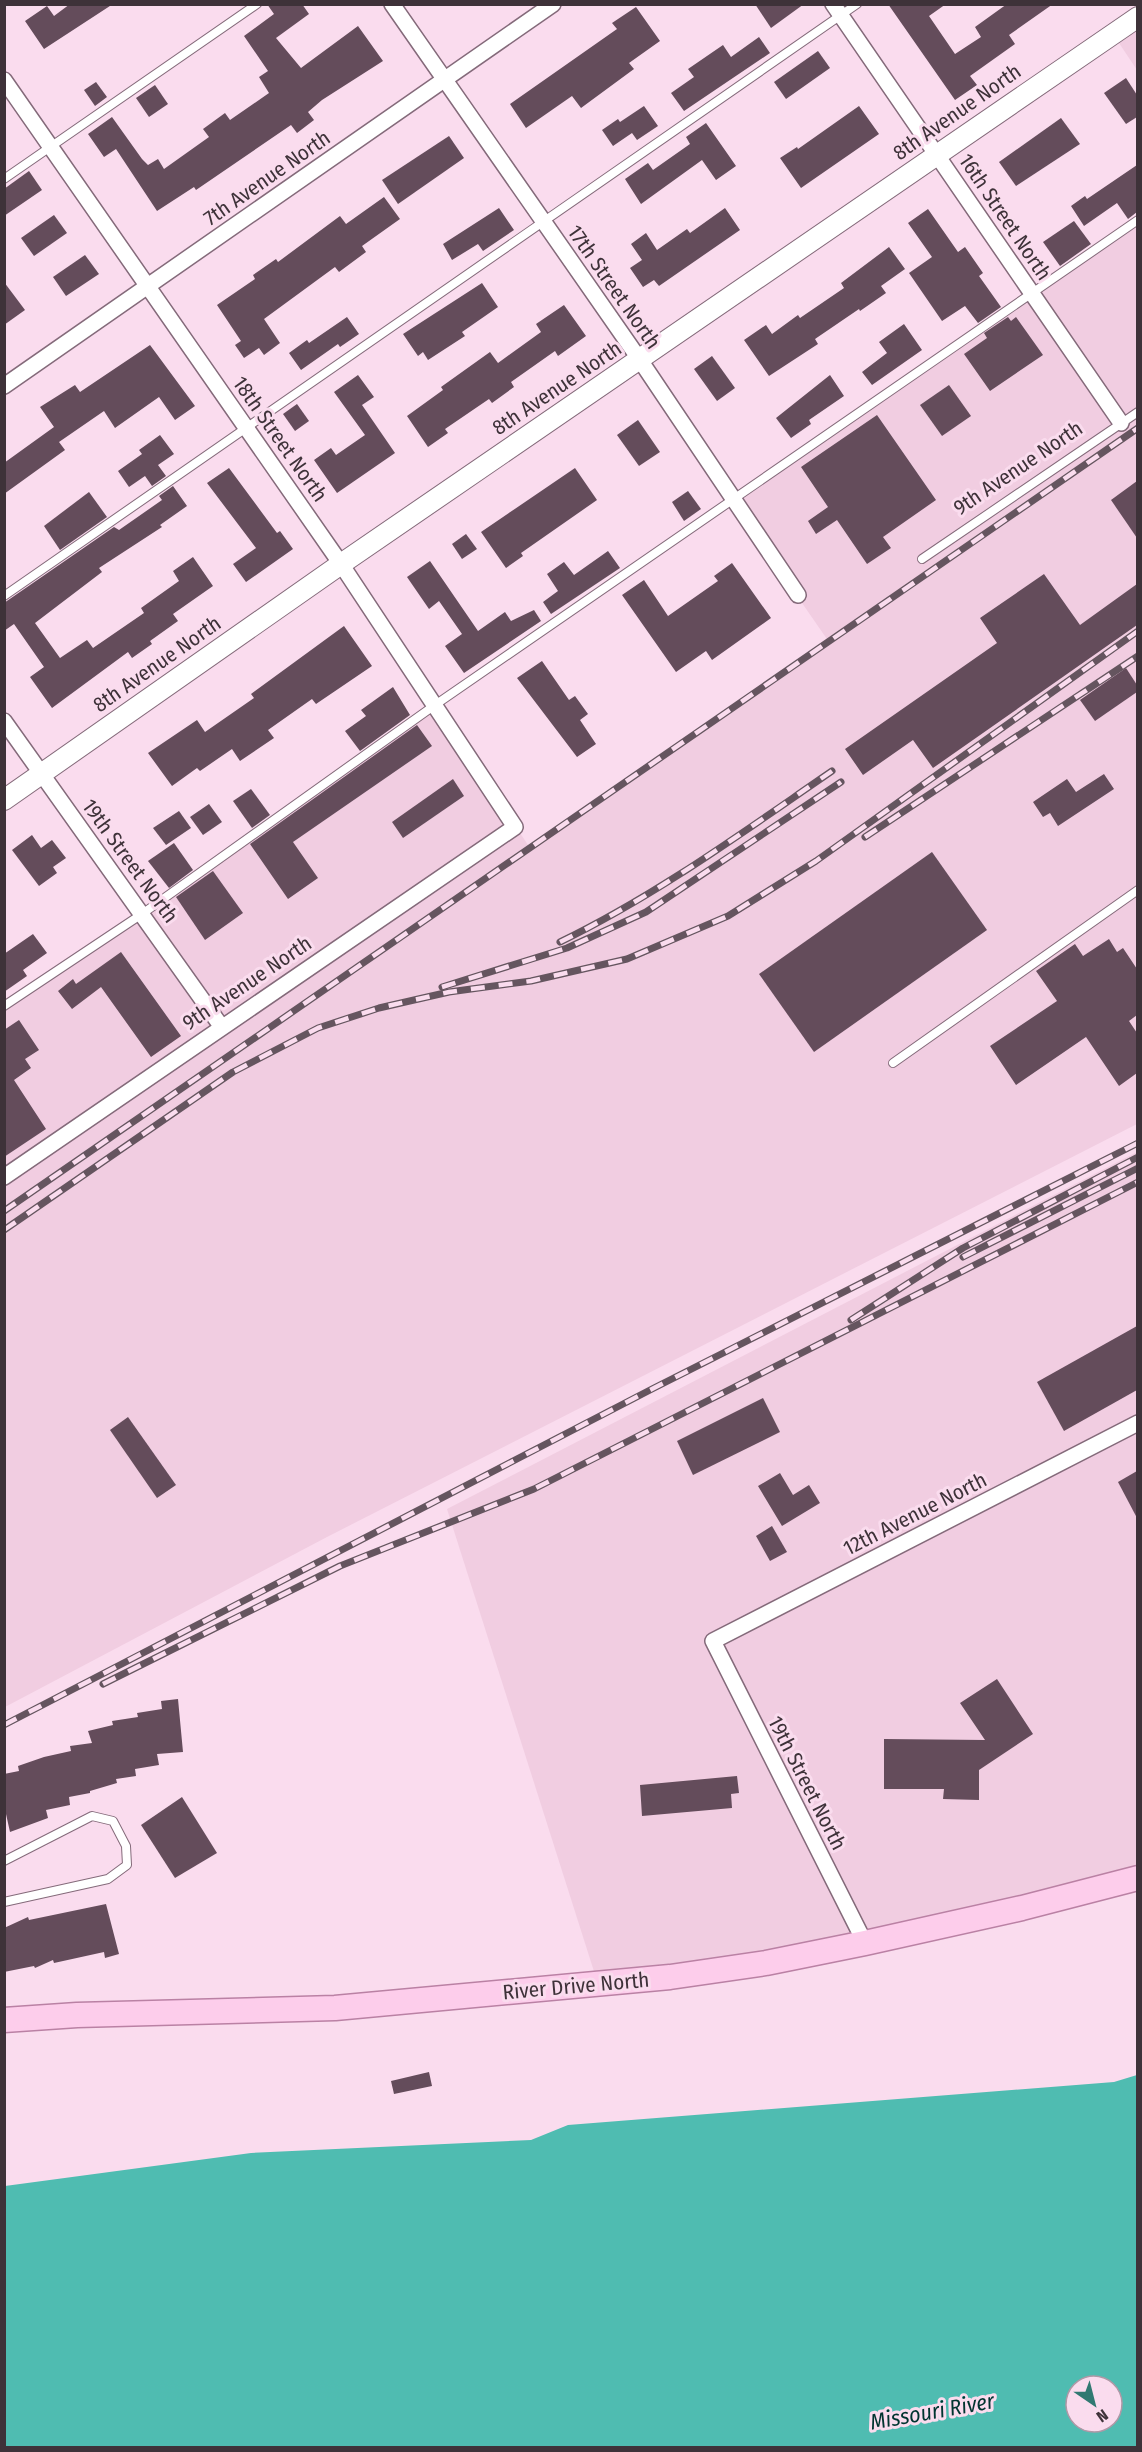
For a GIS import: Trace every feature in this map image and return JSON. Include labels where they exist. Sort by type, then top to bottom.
[{"type":"main road","name":"River Drive North","points":[[4,2020],[88,2014],[335,2008],[670,1977],[766,1963],[865,1943],[1022,1908],[1137,1878]]},
{"type":"street","name":"17th Street North","points":[[392,4],[640,360],[732,501],[798,595]]},
{"type":"street","name":"7th Avenue North","points":[[4,386],[553,4]]},
{"type":"street","name":"16th Street North","points":[[837,10],[1121,423]]},
{"type":"street","name":"8th Avenue North","points":[[4,800],[341,564],[1137,16]]},
{"type":"street","name":"18th Street North","points":[[4,80],[341,564],[514,827]]},
{"type":"street","name":"19th Street North","points":[[4,721],[221,1026]]},
{"type":"street","name":"9th Avenue North","points":[[4,1177],[514,827]]},
{"type":"street","name":"12th Avenue North","points":[[713,1641],[1137,1423]]},
{"type":"street","name":"19th Street North","points":[[713,1641],[865,1943]]},
{"type":"lane","points":[[4,179],[257,4]]},
{"type":"lane","points":[[4,596],[543,221],[837,10],[857,4]]},
{"type":"lane","points":[[4,1006],[142,914],[435,705],[1137,220]]},
{"type":"lane","name":"9th Avenue North","points":[[922,559],[1137,412]]},
{"type":"lane","points":[[893,1063],[1137,890]]},
{"type":"lane","points":[[4,1861],[92,1816],[113,1821],[126,1846],[127,1865],[108,1879],[4,1902]]},
{"type":"shaded area","points":[[1137,17],[1137,70],[1113,34]]},
{"type":"shaded area","points":[[1137,220],[1137,1124],[327,1537],[5,1707],[5,1006],[435,705],[530,848],[829,642],[732,502]]},
{"type":"shaded area","points":[[1137,1152],[1137,1878],[598,1984],[447,1509]]},
{"type":"water","name":"Missouri River","points":[[1137,2075],[1137,2447],[5,2447],[5,2186],[251,2153],[531,2140],[568,2125],[1114,2082]]},
{"type":"building","points":[[70,4],[113,4],[44,49],[25,21],[47,6],[54,16]]},
{"type":"building","points":[[267,4],[302,4],[309,14],[276,38],[301,68],[358,26],[383,61],[322,100],[308,112],[314,120],[297,133],[291,125],[196,190],[194,187],[157,211],[116,149],[104,157],[88,134],[112,117],[148,165],[158,159],[164,169],[209,137],[203,129],[225,113],[230,120],[269,93],[259,77],[268,71],[244,36],[274,14]]},
{"type":"building","points":[[755,4],[804,4],[771,28]]},
{"type":"building","points":[[888,4],[946,4],[929,16],[955,54],[981,37],[975,27],[1007,4],[1053,4],[1009,35],[1015,44],[970,76],[977,85],[955,100]]},
{"type":"building","points":[[636,7],[660,41],[629,63],[634,69],[581,108],[572,96],[526,128],[510,104],[617,29],[612,23]]},
{"type":"building","points":[[759,37],[770,53],[684,111],[671,93],[694,77],[688,69],[723,45],[731,57]]},
{"type":"building","points":[[818,51],[830,68],[786,99],[774,82]]},
{"type":"building","points":[[1126,78],[1137,95],[1137,117],[1126,124],[1104,93]]},
{"type":"building","points":[[96,82],[107,97],[95,106],[84,90]]},
{"type":"building","points":[[155,85],[168,104],[149,117],[136,98]]},
{"type":"building","points":[[644,106],[658,126],[637,140],[632,133],[613,146],[602,130],[618,119],[620,122]]},
{"type":"building","points":[[859,106],[879,134],[801,188],[780,158],[797,147],[798,149]]},
{"type":"building","points":[[1061,118],[1080,144],[1016,186],[999,162]]},
{"type":"building","points":[[706,123],[736,166],[716,180],[702,160],[641,204],[625,179],[648,163],[653,170],[690,144],[686,137]]},
{"type":"building","points":[[449,136],[464,158],[398,204],[382,180]]},
{"type":"building","points":[[1137,165],[1137,212],[1128,219],[1117,203],[1084,226],[1071,206],[1085,196],[1087,199]]},
{"type":"building","points":[[29,171],[42,190],[4,216],[4,189]]},
{"type":"building","points":[[384,197],[400,219],[362,246],[366,252],[339,272],[335,267],[264,319],[280,343],[264,355],[259,348],[244,358],[235,345],[241,341],[217,305],[255,279],[253,275],[276,259],[278,262],[340,216],[346,224]]},
{"type":"building","points":[[499,208],[514,230],[483,251],[478,244],[452,260],[443,244]]},
{"type":"building","points":[[725,208],[740,230],[659,286],[654,280],[643,287],[630,268],[642,260],[631,244],[646,233],[657,250],[687,229],[690,233]]},
{"type":"building","points":[[928,209],[958,252],[965,247],[983,273],[979,276],[1001,307],[978,323],[965,306],[942,321],[909,273],[932,257],[908,223]]},
{"type":"building","points":[[54,215],[67,233],[34,256],[21,238]]},
{"type":"building","points":[[1074,221],[1091,244],[1060,266],[1043,242]]},
{"type":"building","points":[[889,247],[905,269],[881,286],[886,293],[815,339],[818,344],[769,376],[744,340],[766,325],[772,334],[798,315],[800,318],[844,288],[841,283]]},
{"type":"building","points":[[85,255],[99,274],[66,296],[53,277]]},
{"type":"building","points":[[4,282],[25,310],[4,325]]},
{"type":"building","points":[[482,283],[498,307],[462,332],[465,336],[428,360],[423,352],[418,356],[403,334]]},
{"type":"building","points":[[564,305],[586,336],[558,356],[555,351],[511,382],[514,387],[492,403],[489,399],[445,429],[448,433],[428,447],[407,416],[443,390],[441,387],[490,352],[498,363],[541,332],[536,324]]},
{"type":"building","points":[[347,317],[359,334],[340,347],[338,344],[301,370],[289,353],[307,340],[309,343]]},
{"type":"building","points":[[1008,317],[1011,321],[1016,317],[1043,355],[990,391],[964,354],[987,338],[984,333]]},
{"type":"building","points":[[904,324],[922,350],[872,385],[862,372],[887,353],[879,342]]},
{"type":"building","points":[[150,345],[195,406],[175,420],[159,397],[115,428],[104,411],[59,442],[65,450],[4,494],[4,463],[54,427],[40,407],[75,385],[80,392]]},
{"type":"building","points":[[712,356],[735,388],[717,401],[694,369]]},
{"type":"building","points":[[358,375],[374,397],[362,405],[395,453],[337,493],[314,460],[331,448],[336,455],[365,435],[334,392]]},
{"type":"building","points":[[830,375],[844,396],[809,420],[811,424],[791,438],[776,418]]},
{"type":"building","points":[[949,385],[971,416],[942,436],[920,405]]},
{"type":"building","points":[[297,404],[309,421],[295,431],[283,414]]},
{"type":"building","points":[[877,415],[936,500],[883,537],[891,548],[867,564],[837,520],[816,534],[808,521],[828,507],[801,467]]},
{"type":"building","points":[[638,420],[660,452],[639,466],[617,435]]},
{"type":"building","points":[[160,435],[174,454],[158,465],[166,476],[152,486],[145,476],[129,487],[118,471],[142,454],[139,450]]},
{"type":"building","points":[[229,468],[277,533],[280,531],[293,549],[246,582],[233,564],[256,548],[207,483]]},
{"type":"building","points":[[575,468],[597,500],[521,553],[523,556],[506,568],[481,532]]},
{"type":"building","points":[[1137,481],[1137,538],[1111,500]]},
{"type":"building","points":[[173,486],[187,506],[160,525],[162,527],[99,568],[102,572],[35,623],[60,658],[87,640],[93,648],[144,613],[141,608],[179,581],[173,571],[193,557],[213,586],[173,614],[178,621],[150,641],[152,644],[132,658],[128,652],[52,708],[30,677],[44,667],[14,624],[4,631],[4,603],[114,527],[119,530],[162,500],[159,496]]},
{"type":"building","points":[[688,491],[701,509],[684,521],[672,502]]},
{"type":"building","points":[[89,492],[107,517],[60,550],[44,526]]},
{"type":"building","points":[[466,534],[477,549],[462,559],[452,544]]},
{"type":"building","points":[[608,551],[620,568],[551,614],[543,602],[558,591],[547,574],[564,562],[574,575]]},
{"type":"building","points":[[430,561],[478,631],[505,612],[511,621],[534,610],[541,621],[464,673],[445,646],[462,634],[439,601],[429,609],[407,577]]},
{"type":"building","points":[[732,563],[771,618],[712,660],[706,651],[676,672],[622,595],[644,580],[668,616],[718,581],[714,576]]},
{"type":"building","points":[[1044,574],[1080,625],[1137,584],[1137,625],[933,768],[913,740],[863,775],[845,749],[997,643],[980,618]]},
{"type":"building","points":[[344,626],[372,666],[316,704],[312,699],[268,730],[274,738],[240,761],[232,749],[200,771],[197,768],[172,786],[148,753],[197,720],[205,732],[254,698],[251,694]]},
{"type":"building","points":[[542,661],[569,700],[575,696],[588,714],[580,720],[596,744],[577,757],[517,678]]},
{"type":"building","points":[[1126,668],[1137,685],[1137,692],[1095,721],[1080,700]]},
{"type":"building","points":[[393,687],[410,715],[360,751],[345,731],[366,716],[361,710]]},
{"type":"building","points":[[417,725],[432,746],[293,842],[318,878],[288,899],[250,844]]},
{"type":"building","points":[[1104,774],[1114,789],[1058,826],[1050,813],[1043,817],[1033,802],[1067,779],[1076,792]]},
{"type":"building","points":[[453,779],[464,796],[403,838],[392,822]]},
{"type":"building","points":[[251,789],[270,815],[252,828],[233,801]]},
{"type":"building","points":[[209,804],[222,822],[203,835],[190,817]]},
{"type":"building","points":[[179,811],[191,828],[166,845],[153,828]]},
{"type":"building","points":[[32,835],[41,848],[52,840],[66,858],[53,867],[57,873],[39,886],[12,850]]},
{"type":"building","points":[[174,843],[193,870],[169,888],[148,861]]},
{"type":"building","points":[[932,852],[987,930],[814,1052],[759,974]]},
{"type":"building","points":[[213,871],[243,913],[205,940],[176,897]]},
{"type":"building","points":[[33,934],[47,953],[23,970],[27,976],[4,992],[4,954]]},
{"type":"building","points":[[1109,939],[1117,952],[1123,948],[1137,969],[1137,1015],[1129,1021],[1137,1033],[1137,1073],[1119,1086],[1086,1037],[1016,1085],[990,1046],[1057,1001],[1036,971],[1075,944],[1083,956]]},
{"type":"building","points":[[121,952],[181,1036],[151,1057],[101,987],[72,1009],[58,991],[73,979],[76,984]]},
{"type":"building","points":[[19,1020],[39,1050],[25,1059],[31,1068],[14,1080],[46,1129],[4,1157],[4,1030]]},
{"type":"building","points":[[1137,1326],[1137,1390],[1064,1431],[1037,1382]]},
{"type":"building","points":[[763,1398],[780,1432],[693,1475],[677,1441]]},
{"type":"building","points":[[128,1417],[176,1485],[157,1498],[110,1430]]},
{"type":"building","points":[[1137,1471],[1137,1518],[1118,1482]]},
{"type":"building","points":[[780,1473],[793,1495],[809,1485],[820,1503],[782,1526],[758,1486]]},
{"type":"building","points":[[772,1526],[787,1552],[770,1561],[756,1536]]},
{"type":"building","points":[[997,1679],[1033,1734],[979,1770],[979,1800],[943,1799],[944,1789],[884,1789],[884,1739],[985,1740],[960,1703]]},
{"type":"building","points":[[178,1699],[183,1752],[157,1754],[159,1765],[135,1769],[136,1776],[116,1779],[117,1783],[90,1791],[90,1793],[69,1797],[70,1805],[46,1810],[48,1818],[10,1832],[4,1805],[4,1774],[19,1771],[18,1766],[44,1757],[71,1751],[70,1746],[92,1743],[88,1731],[113,1725],[112,1721],[138,1717],[137,1713],[162,1709],[161,1701]]},
{"type":"building","points":[[737,1776],[739,1793],[731,1794],[732,1808],[642,1816],[640,1785]]},
{"type":"building","points":[[182,1797],[217,1853],[175,1878],[141,1825]]},
{"type":"building","points":[[106,1904],[119,1954],[105,1958],[104,1952],[54,1963],[53,1960],[35,1968],[34,1966],[4,1972],[4,1928],[28,1917],[29,1920]]},
{"type":"building","points":[[429,2072],[432,2086],[394,2094],[391,2081]]},
{"type":"railway","points":[[4,1211],[1138,428]]},
{"type":"railway","points":[[4,1230],[233,1072],[318,1028],[379,1008],[449,992],[531,981],[627,959],[728,916],[816,861],[1138,631]]},
{"type":"railway","points":[[865,837],[1138,656]]},
{"type":"railway","points":[[560,942],[596,924],[665,883],[832,771]]},
{"type":"railway","points":[[442,987],[567,948],[646,912],[841,782]]},
{"type":"railway","points":[[4,1725],[652,1389],[1138,1143]]},
{"type":"railway","points":[[851,1320],[963,1248],[1138,1157]]},
{"type":"railway","points":[[963,1257],[1138,1168]]},
{"type":"railway","points":[[103,1684],[340,1566],[534,1489],[1138,1182]]}]
